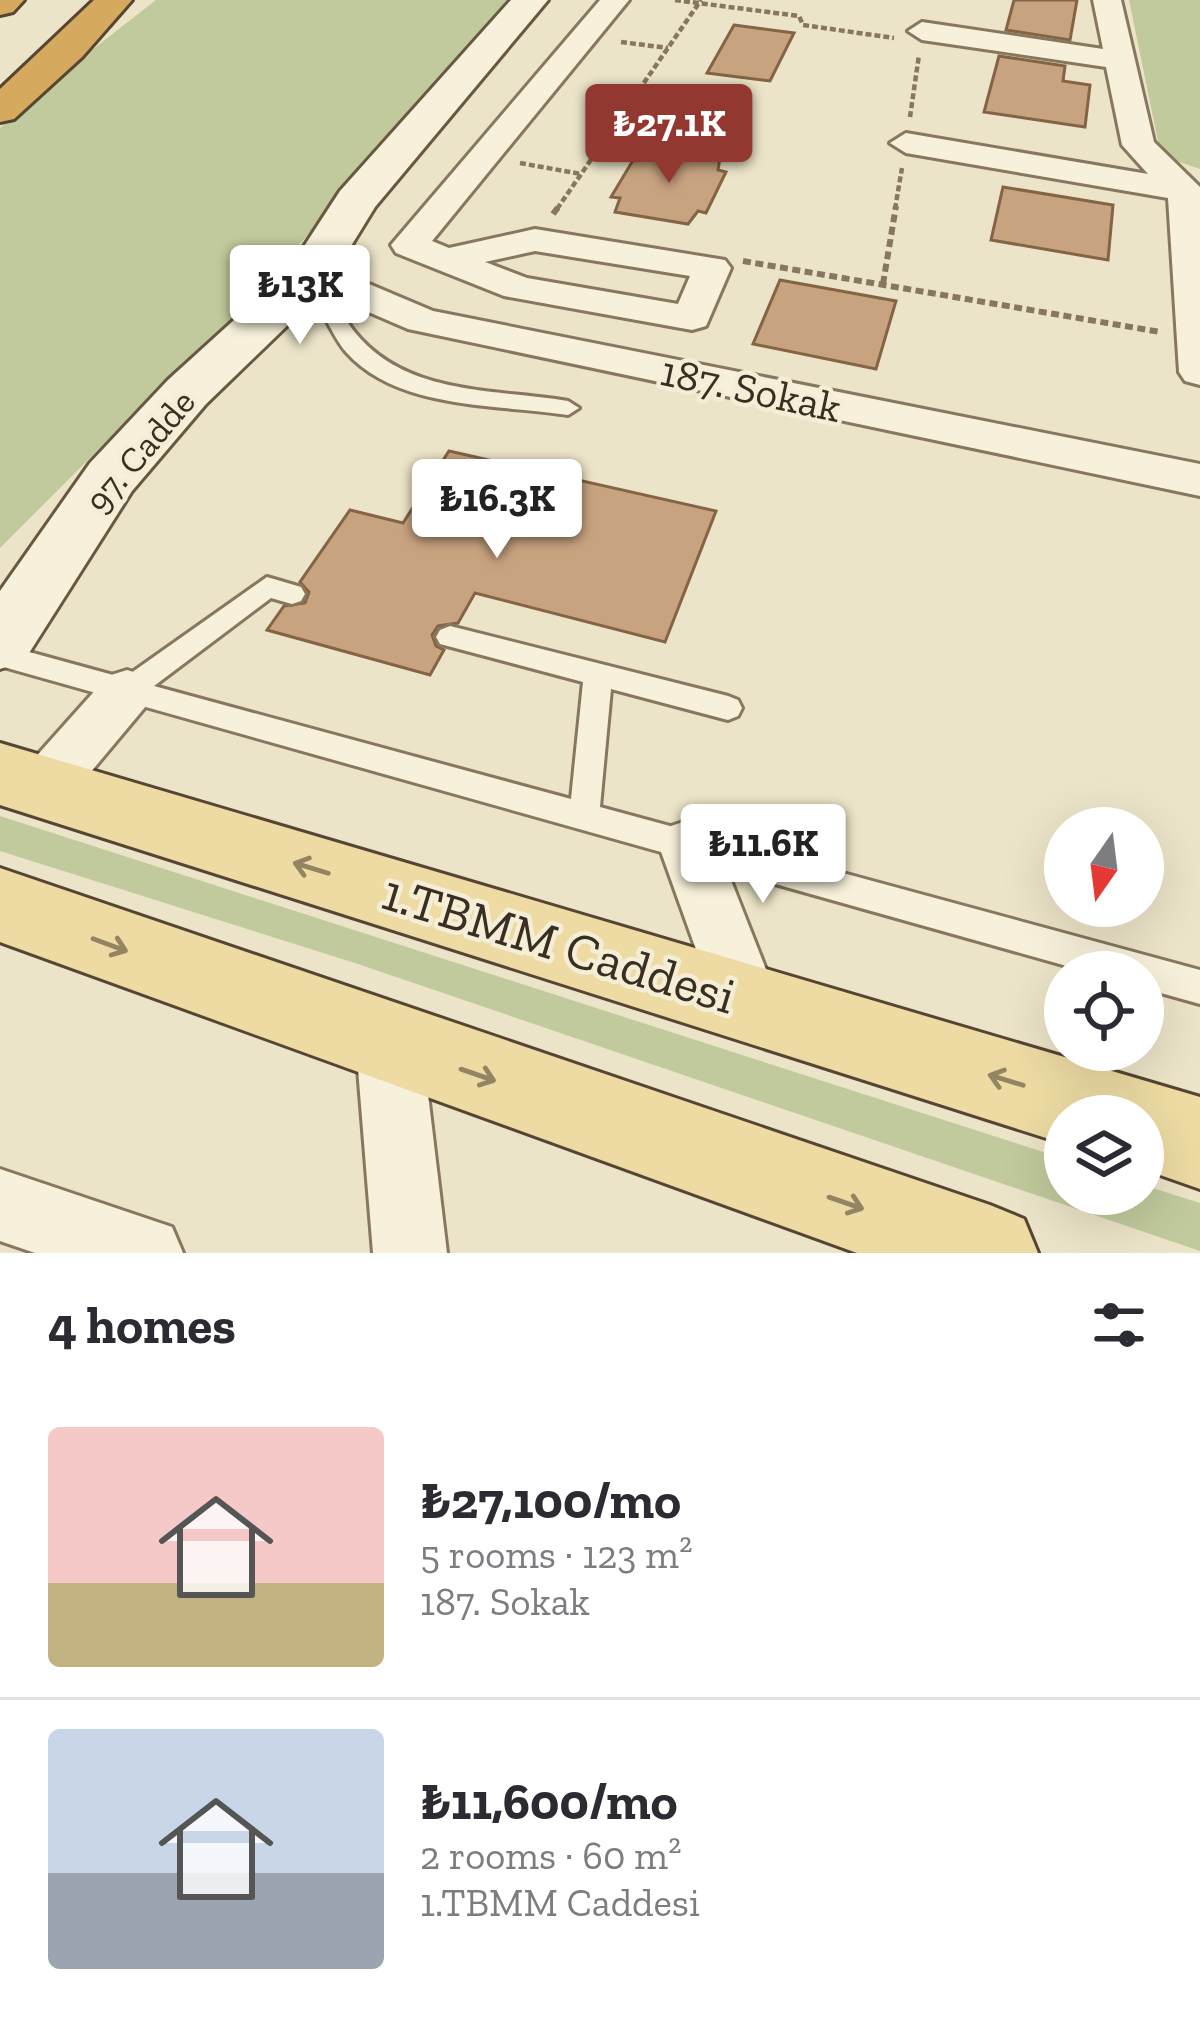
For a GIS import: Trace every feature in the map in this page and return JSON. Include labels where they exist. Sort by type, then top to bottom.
[{"type":"highway","points":[[0,68],[100,0]]},
{"type":"highway","points":[[0,110],[69,49],[114,0]]},
{"type":"main road","name":"1.TBMM Caddesi","points":[[22,780],[1050,1095]]},
{"type":"main road","points":[[0,905],[990,1253]]},
{"type":"main road","points":[[1164,1131],[1200,1143]]},
{"type":"street","points":[[1107,0],[1138,145],[1185,190],[1199,355]]},
{"type":"street","points":[[448,260],[536,240],[712,268],[692,318],[518,288],[409,245],[483,156],[582,2]]},
{"type":"street","name":"97. Cadde","points":[[0,643],[111,477],[187,392],[327,285],[356,201],[582,2]]},
{"type":"street","points":[[911,35],[1123,61]]},
{"type":"street","points":[[906,143],[1185,190]]},
{"type":"street","name":"187. Sokak","points":[[327,285],[422,321],[1200,480]]},
{"type":"street","points":[[22,780],[127,691]]},
{"type":"street","points":[[689,846],[745,1000]]},
{"type":"street","points":[[388,1044],[410,1253]]},
{"type":"street","points":[[0,1205],[146,1253]]},
{"type":"lane","points":[[327,285],[336,320],[356,354],[382,371],[448,392],[568,408]]},
{"type":"lane","points":[[127,691],[266,587],[292,594]]},
{"type":"lane","points":[[450,637],[728,708]]},
{"type":"lane","points":[[0,656],[1200,987]]},
{"type":"lane","points":[[584,817],[598,675]]},
{"type":"path","points":[[675,0],[800,16],[803,25],[835,32],[911,35]]},
{"type":"path","points":[[536,240],[700,2]]},
{"type":"path","points":[[483,156],[581,174]]},
{"type":"path","points":[[712,268],[717,256],[1199,355]]},
{"type":"green space","points":[[156,0],[518,0],[296,248],[298,268],[155,393],[0,548],[0,128],[33,96]]},
{"type":"green space","points":[[1129,0],[1200,0],[1200,169],[1161,156]]},
{"type":"green space","points":[[0,816],[1044,1152],[1044,1198],[355,963],[0,851]]},
{"type":"green space","points":[[1164,1192],[1200,1203],[1200,1251],[1094,1215],[1164,1215]]},
{"type":"building","points":[[1014,0],[1077,0],[1070,40],[1006,30]]},
{"type":"building","points":[[734,25],[794,33],[770,81],[707,73]]},
{"type":"building","points":[[999,56],[1065,66],[1063,81],[1090,85],[1085,127],[984,112]]},
{"type":"building","points":[[653,147],[720,158],[718,170],[726,172],[706,213],[698,211],[688,224],[615,212],[620,198],[611,197],[635,157],[643,158]]},
{"type":"building","points":[[1003,187],[1113,205],[1108,260],[991,240]]},
{"type":"building","points":[[780,280],[896,301],[876,369],[753,344]]},
{"type":"building","points":[[449,451],[716,511],[665,642],[475,593],[458,623],[438,626],[432,635],[436,646],[444,650],[430,675],[267,630],[284,606],[305,603],[309,592],[300,582],[350,510],[403,523]]}]
